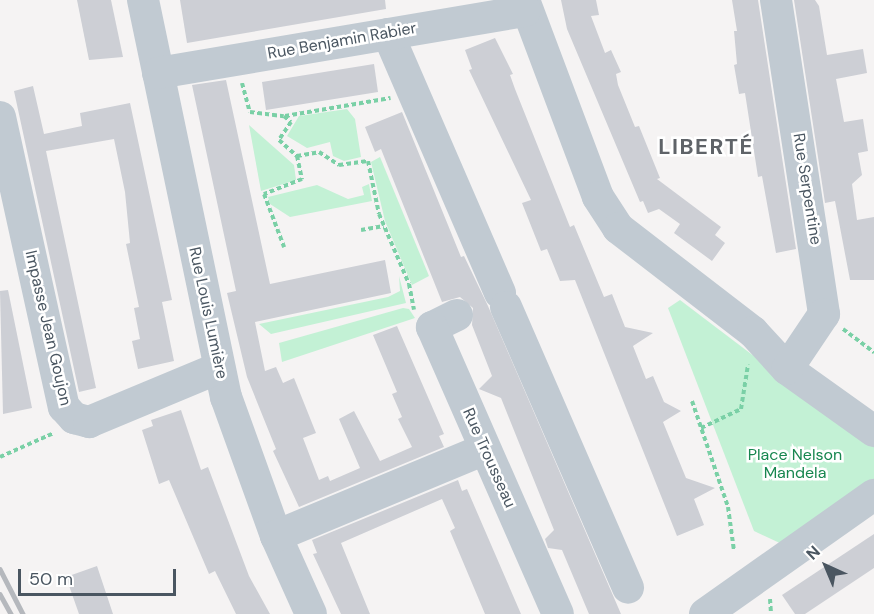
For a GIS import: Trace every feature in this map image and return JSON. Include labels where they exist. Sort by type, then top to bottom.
[{"type":"street","name":"Rue Louis Lumière","points":[[143,0],[226,397],[276,536],[310,614]]},
{"type":"street","name":"Rue Serpentine","points":[[776,0],[821,279],[824,314],[787,369]]},
{"type":"street","name":"Rue Benjamin Rabier","points":[[158,73],[388,34],[524,5]]},
{"type":"street","points":[[524,5],[598,197],[618,228],[753,332],[787,369],[874,431]]},
{"type":"street","points":[[388,34],[628,588]]},
{"type":"street","name":"Impasse Jean Goujon","points":[[0,117],[64,407],[74,418],[89,422],[219,368]]},
{"type":"street","name":"Rue Trousseau","points":[[445,321],[485,449],[558,614]]},
{"type":"street","points":[[276,536],[485,449]]},
{"type":"street","points":[[705,614],[744,602],[874,495]]},
{"type":"path","points":[[235,60],[249,112],[284,116],[388,99],[412,89]]},
{"type":"path","points":[[284,116],[291,122],[279,140],[297,156],[302,179],[264,194],[284,247]]},
{"type":"path","points":[[297,156],[319,152],[339,165],[368,160],[384,226],[409,284],[411,306],[445,321]]},
{"type":"path","points":[[361,230],[384,226]]},
{"type":"path","points":[[692,401],[728,507],[734,551]]},
{"type":"path","points":[[0,457],[62,430],[74,418]]},
{"type":"green space","points":[[347,109],[355,119],[361,157],[344,161],[333,156],[330,142],[307,148],[287,136],[299,116]]},
{"type":"green space","points":[[249,125],[294,165],[296,180],[261,191]]},
{"type":"green space","points":[[380,157],[429,276],[412,285],[385,221],[371,162]]},
{"type":"green space","points":[[369,184],[372,201],[290,217],[270,204],[268,197],[317,185],[348,199],[364,195],[362,187]]},
{"type":"green space","points":[[399,276],[406,303],[271,334],[259,324],[388,297],[400,291]]},
{"type":"green space","name":"Place Nelson Mandela","points":[[680,300],[874,447],[874,488],[784,545],[754,531],[668,308]]},
{"type":"green space","points":[[403,308],[409,309],[415,318],[282,362],[279,343]]},
{"type":"building","points":[[77,0],[111,0],[123,57],[89,60]]},
{"type":"building","points":[[180,0],[385,0],[386,9],[187,43]]},
{"type":"building","points":[[561,0],[596,0],[599,15],[591,16],[605,53],[611,50],[621,72],[616,74],[618,85],[635,127],[639,126],[660,178],[657,179],[721,227],[715,235],[725,243],[712,261],[674,233],[680,224],[659,209],[648,213],[643,201],[640,202],[567,29]]},
{"type":"building","points":[[732,0],[758,0],[796,249],[776,253],[762,176],[758,177],[745,93],[739,94],[734,65],[737,64],[734,31],[737,31]]},
{"type":"building","points":[[794,0],[815,0],[819,6],[827,55],[863,49],[867,73],[836,79],[844,122],[863,119],[868,151],[858,153],[862,175],[852,184],[857,220],[874,217],[874,280],[850,280],[835,201],[825,203]]},
{"type":"building","points":[[495,38],[513,74],[510,75],[515,89],[570,227],[574,225],[604,297],[612,294],[625,327],[653,333],[633,346],[646,379],[653,376],[664,402],[681,411],[663,422],[686,478],[715,488],[694,499],[704,525],[677,536],[575,280],[560,281],[547,249],[541,251],[522,203],[531,200],[469,70],[472,69],[465,50]]},
{"type":"building","points":[[374,64],[378,92],[266,110],[262,82]]},
{"type":"building","points":[[226,80],[270,284],[385,260],[391,293],[255,322],[265,371],[276,367],[283,383],[294,378],[316,433],[303,438],[319,480],[328,476],[330,481],[360,468],[339,419],[354,411],[380,461],[412,447],[398,419],[402,417],[392,394],[397,392],[373,335],[397,326],[444,434],[439,436],[444,447],[299,507],[273,451],[276,449],[247,377],[227,293],[236,291],[192,85]]},
{"type":"building","points":[[33,86],[44,134],[82,126],[80,113],[130,103],[172,300],[162,302],[174,361],[138,369],[132,341],[140,339],[134,308],[139,307],[126,244],[130,243],[125,192],[114,139],[46,151],[96,388],[79,392],[14,91]]},
{"type":"building","points":[[402,112],[461,257],[464,256],[488,306],[621,614],[589,614],[562,550],[548,548],[545,539],[554,530],[501,398],[479,389],[492,376],[472,325],[473,308],[460,297],[442,302],[381,149],[375,152],[365,127]]},
{"type":"building","points":[[8,290],[32,408],[3,414],[0,291]]},
{"type":"building","points":[[181,410],[201,470],[208,467],[249,576],[270,614],[236,614],[215,571],[209,574],[169,480],[159,484],[142,430],[153,426],[151,420]]},
{"type":"building","points":[[458,480],[462,491],[467,489],[521,614],[485,614],[450,531],[455,528],[442,499],[341,543],[370,614],[341,614],[313,554],[317,553],[312,540]]},
{"type":"building","points":[[874,534],[874,568],[805,614],[795,614],[782,595]]},
{"type":"building","points":[[97,566],[113,614],[79,614],[66,577]]},
{"type":"railway","points":[[0,569],[23,614]]},
{"type":"railway","points":[[0,594],[11,614]]},
{"type":"district","name":"LIBERTÉ","points":[[706,147]]}]
